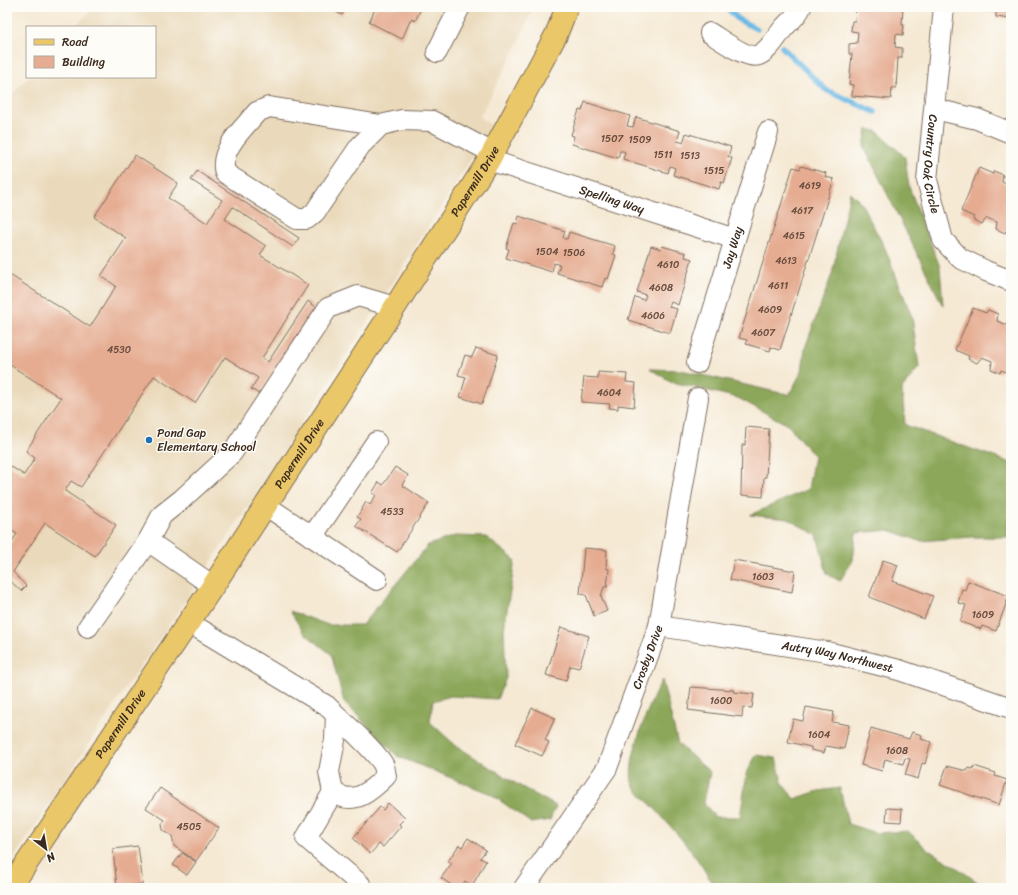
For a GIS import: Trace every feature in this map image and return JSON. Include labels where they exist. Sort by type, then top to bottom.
[{"type":"main road","name":"Papermill Drive","points":[[10,888],[212,586],[395,307],[491,156],[556,35],[567,7]]},
{"type":"street","points":[[437,52],[460,7]]},
{"type":"street","name":"Country Oak Circle","points":[[944,7],[927,180],[943,240],[960,258],[1011,281]]},
{"type":"street","points":[[710,33],[752,57],[759,55],[767,49],[799,11]]},
{"type":"street","points":[[269,107],[381,125],[360,146],[315,212],[307,219],[297,219],[225,173],[223,167],[223,158],[227,150],[257,112],[269,107]]},
{"type":"street","points":[[934,109],[977,119],[1011,133]]},
{"type":"street","name":"Spelling Way","points":[[381,125],[402,120],[432,121],[491,156],[735,239]]},
{"type":"street","name":"Jay Way","points":[[697,363],[768,132]]},
{"type":"street","points":[[88,627],[148,541],[162,515],[181,500],[232,453],[328,308],[358,296],[395,307]]},
{"type":"street","name":"Crosby Drive","points":[[524,888],[607,768],[659,626],[698,398]]},
{"type":"street","points":[[312,537],[376,442]]},
{"type":"street","points":[[265,505],[377,580]]},
{"type":"street","points":[[148,541],[212,586]]},
{"type":"street","points":[[188,622],[327,706],[384,765],[386,776],[355,798],[341,798],[333,792]]},
{"type":"street","name":"Autry Way Northwest","points":[[659,626],[827,652],[898,670],[1011,708]]},
{"type":"street","points":[[336,715],[335,740],[329,772],[333,792],[306,838],[360,884]]},
{"type":"shaded area","name":"Pond Gap Elementary School","points":[[94,7],[534,7],[516,48],[479,117],[492,126],[371,317],[187,599],[121,695],[7,868],[7,100],[27,78],[156,78],[156,26],[76,26]]},
{"type":"green space","points":[[867,129],[877,131],[905,157],[909,187],[940,267],[943,306],[864,147]]},
{"type":"green space","points":[[850,192],[861,203],[885,248],[912,317],[919,367],[902,389],[905,425],[1011,463],[1011,537],[972,537],[920,541],[889,530],[856,533],[853,560],[840,581],[827,574],[817,535],[788,519],[750,515],[808,489],[814,456],[788,425],[738,398],[672,382],[650,369],[681,370],[789,395],[802,371],[805,348],[832,274]]},
{"type":"green space","points":[[455,536],[486,537],[515,560],[504,629],[506,678],[497,699],[451,696],[433,701],[430,722],[455,745],[520,786],[556,806],[550,820],[531,823],[491,794],[397,756],[344,702],[331,654],[304,633],[290,611],[328,625],[362,625],[428,545]]},
{"type":"green space","points":[[662,680],[678,744],[710,772],[704,803],[715,817],[740,817],[747,773],[756,755],[776,758],[782,782],[794,799],[818,791],[840,788],[848,824],[876,833],[908,831],[927,849],[986,888],[714,888],[709,877],[688,847],[633,785],[631,775],[635,748],[646,716]]},
{"type":"building","points":[[326,7],[346,7],[342,15]]},
{"type":"building","points":[[376,7],[422,7],[415,21],[411,19],[402,39],[369,22]]},
{"type":"building","points":[[856,7],[903,7],[903,35],[896,34],[895,47],[902,48],[902,58],[898,58],[896,88],[892,88],[891,99],[852,96],[853,85],[849,84],[852,54],[849,54],[849,44],[857,43],[858,32],[851,31],[852,21],[855,21]]},
{"type":"building","points":[[978,7],[1011,7],[1011,19],[996,17],[996,12],[978,11]]},
{"type":"building","points":[[585,102],[630,116],[627,126],[633,127],[636,117],[680,131],[677,141],[683,143],[686,133],[731,147],[728,157],[732,158],[724,183],[721,182],[719,189],[673,175],[675,168],[670,166],[668,173],[623,159],[625,152],[623,151],[620,151],[618,158],[572,144],[574,136],[571,135],[579,110],[582,111]]},
{"type":"building","points":[[135,155],[178,183],[168,198],[207,223],[222,200],[191,180],[197,171],[299,238],[293,247],[233,207],[225,219],[266,246],[260,255],[308,285],[262,358],[268,362],[308,301],[316,307],[259,394],[251,389],[258,378],[225,357],[195,403],[154,376],[81,487],[71,481],[65,491],[116,525],[95,556],[45,523],[13,572],[26,586],[21,591],[7,578],[7,549],[17,534],[7,528],[7,464],[24,475],[35,458],[26,451],[61,398],[7,363],[7,273],[90,327],[116,286],[101,276],[126,238],[94,217]]},
{"type":"building","points":[[801,166],[826,173],[825,177],[834,179],[780,350],[771,347],[770,351],[746,344],[747,340],[739,338],[793,167],[800,169]]},
{"type":"building","points":[[979,168],[993,174],[994,171],[1003,175],[1002,182],[1011,186],[1011,233],[1006,231],[1005,233],[996,229],[997,222],[987,218],[982,224],[973,220],[974,217],[961,211]]},
{"type":"building","points":[[519,216],[565,231],[563,238],[565,239],[567,239],[569,232],[615,246],[613,254],[616,255],[608,279],[605,278],[602,287],[557,273],[560,265],[554,263],[552,272],[506,258],[509,249],[506,248],[514,223],[517,224]]},
{"type":"building","points":[[651,246],[661,249],[662,246],[686,253],[685,257],[692,259],[678,305],[671,302],[669,307],[677,309],[670,333],[628,320],[635,297],[644,300],[646,295],[637,292]]},
{"type":"building","points":[[973,308],[986,313],[988,310],[998,314],[997,321],[1007,325],[1011,320],[1011,374],[1001,370],[1000,373],[991,369],[992,361],[982,357],[977,363],[968,359],[969,356],[955,350]]},
{"type":"building","points":[[476,348],[498,355],[482,404],[460,397],[466,377],[458,375],[465,355],[472,357]]},
{"type":"building","points":[[598,372],[627,374],[626,382],[636,383],[634,407],[618,405],[618,409],[609,408],[610,404],[581,402],[584,377],[598,378]]},
{"type":"building","points":[[746,427],[769,429],[766,477],[764,477],[763,497],[741,495],[742,445],[745,445]]},
{"type":"building","points":[[395,467],[408,475],[402,485],[429,503],[397,552],[356,526],[361,519],[357,517],[366,502],[370,505],[376,495],[372,493],[379,482],[383,485]]},
{"type":"building","points":[[584,548],[607,550],[606,568],[609,569],[607,587],[604,587],[601,596],[607,611],[594,616],[586,595],[580,594]]},
{"type":"building","points":[[734,560],[795,571],[792,592],[730,580]]},
{"type":"building","points":[[883,560],[898,565],[892,581],[933,596],[924,619],[869,597]]},
{"type":"building","points":[[968,581],[1009,596],[996,631],[982,626],[981,629],[960,622],[966,605],[958,603],[962,589],[965,590]]},
{"type":"building","points":[[561,627],[589,636],[579,668],[570,666],[566,681],[546,675]]},
{"type":"building","points":[[691,687],[734,690],[733,692],[754,694],[752,708],[743,707],[742,717],[688,710]]},
{"type":"building","points":[[806,707],[834,712],[832,722],[849,725],[844,749],[826,746],[824,753],[811,750],[811,747],[788,742],[793,719],[803,721]]},
{"type":"building","points":[[532,708],[555,718],[545,740],[549,742],[542,756],[515,744]]},
{"type":"building","points":[[871,728],[909,739],[912,732],[922,735],[921,739],[931,742],[925,764],[922,763],[918,779],[905,775],[910,759],[905,758],[903,764],[885,759],[882,771],[861,765]]},
{"type":"building","points":[[947,766],[967,771],[969,768],[973,769],[974,766],[996,773],[995,776],[1007,780],[999,805],[940,785]]},
{"type":"building","points":[[160,788],[219,828],[196,861],[174,846],[172,836],[163,830],[162,824],[165,820],[146,808]]},
{"type":"building","points":[[388,803],[405,818],[399,824],[401,826],[383,847],[379,844],[370,854],[353,838],[380,807],[383,810]]},
{"type":"building","points":[[887,808],[902,809],[901,822],[886,821]]},
{"type":"building","points":[[468,838],[486,850],[480,858],[486,861],[472,886],[465,881],[461,888],[456,888],[441,878],[452,863],[448,861],[459,845],[462,847]]},
{"type":"building","points":[[138,846],[143,884],[117,887],[113,849]]},
{"type":"building","points":[[182,853],[196,862],[187,875],[173,865]]},
{"type":"waterway","points":[[726,7],[739,20],[757,29]]},
{"type":"waterway","points":[[782,47],[826,90],[875,112]]},
{"type":"place","name":"Pond Gap Elementary School","points":[[149,440]]}]
